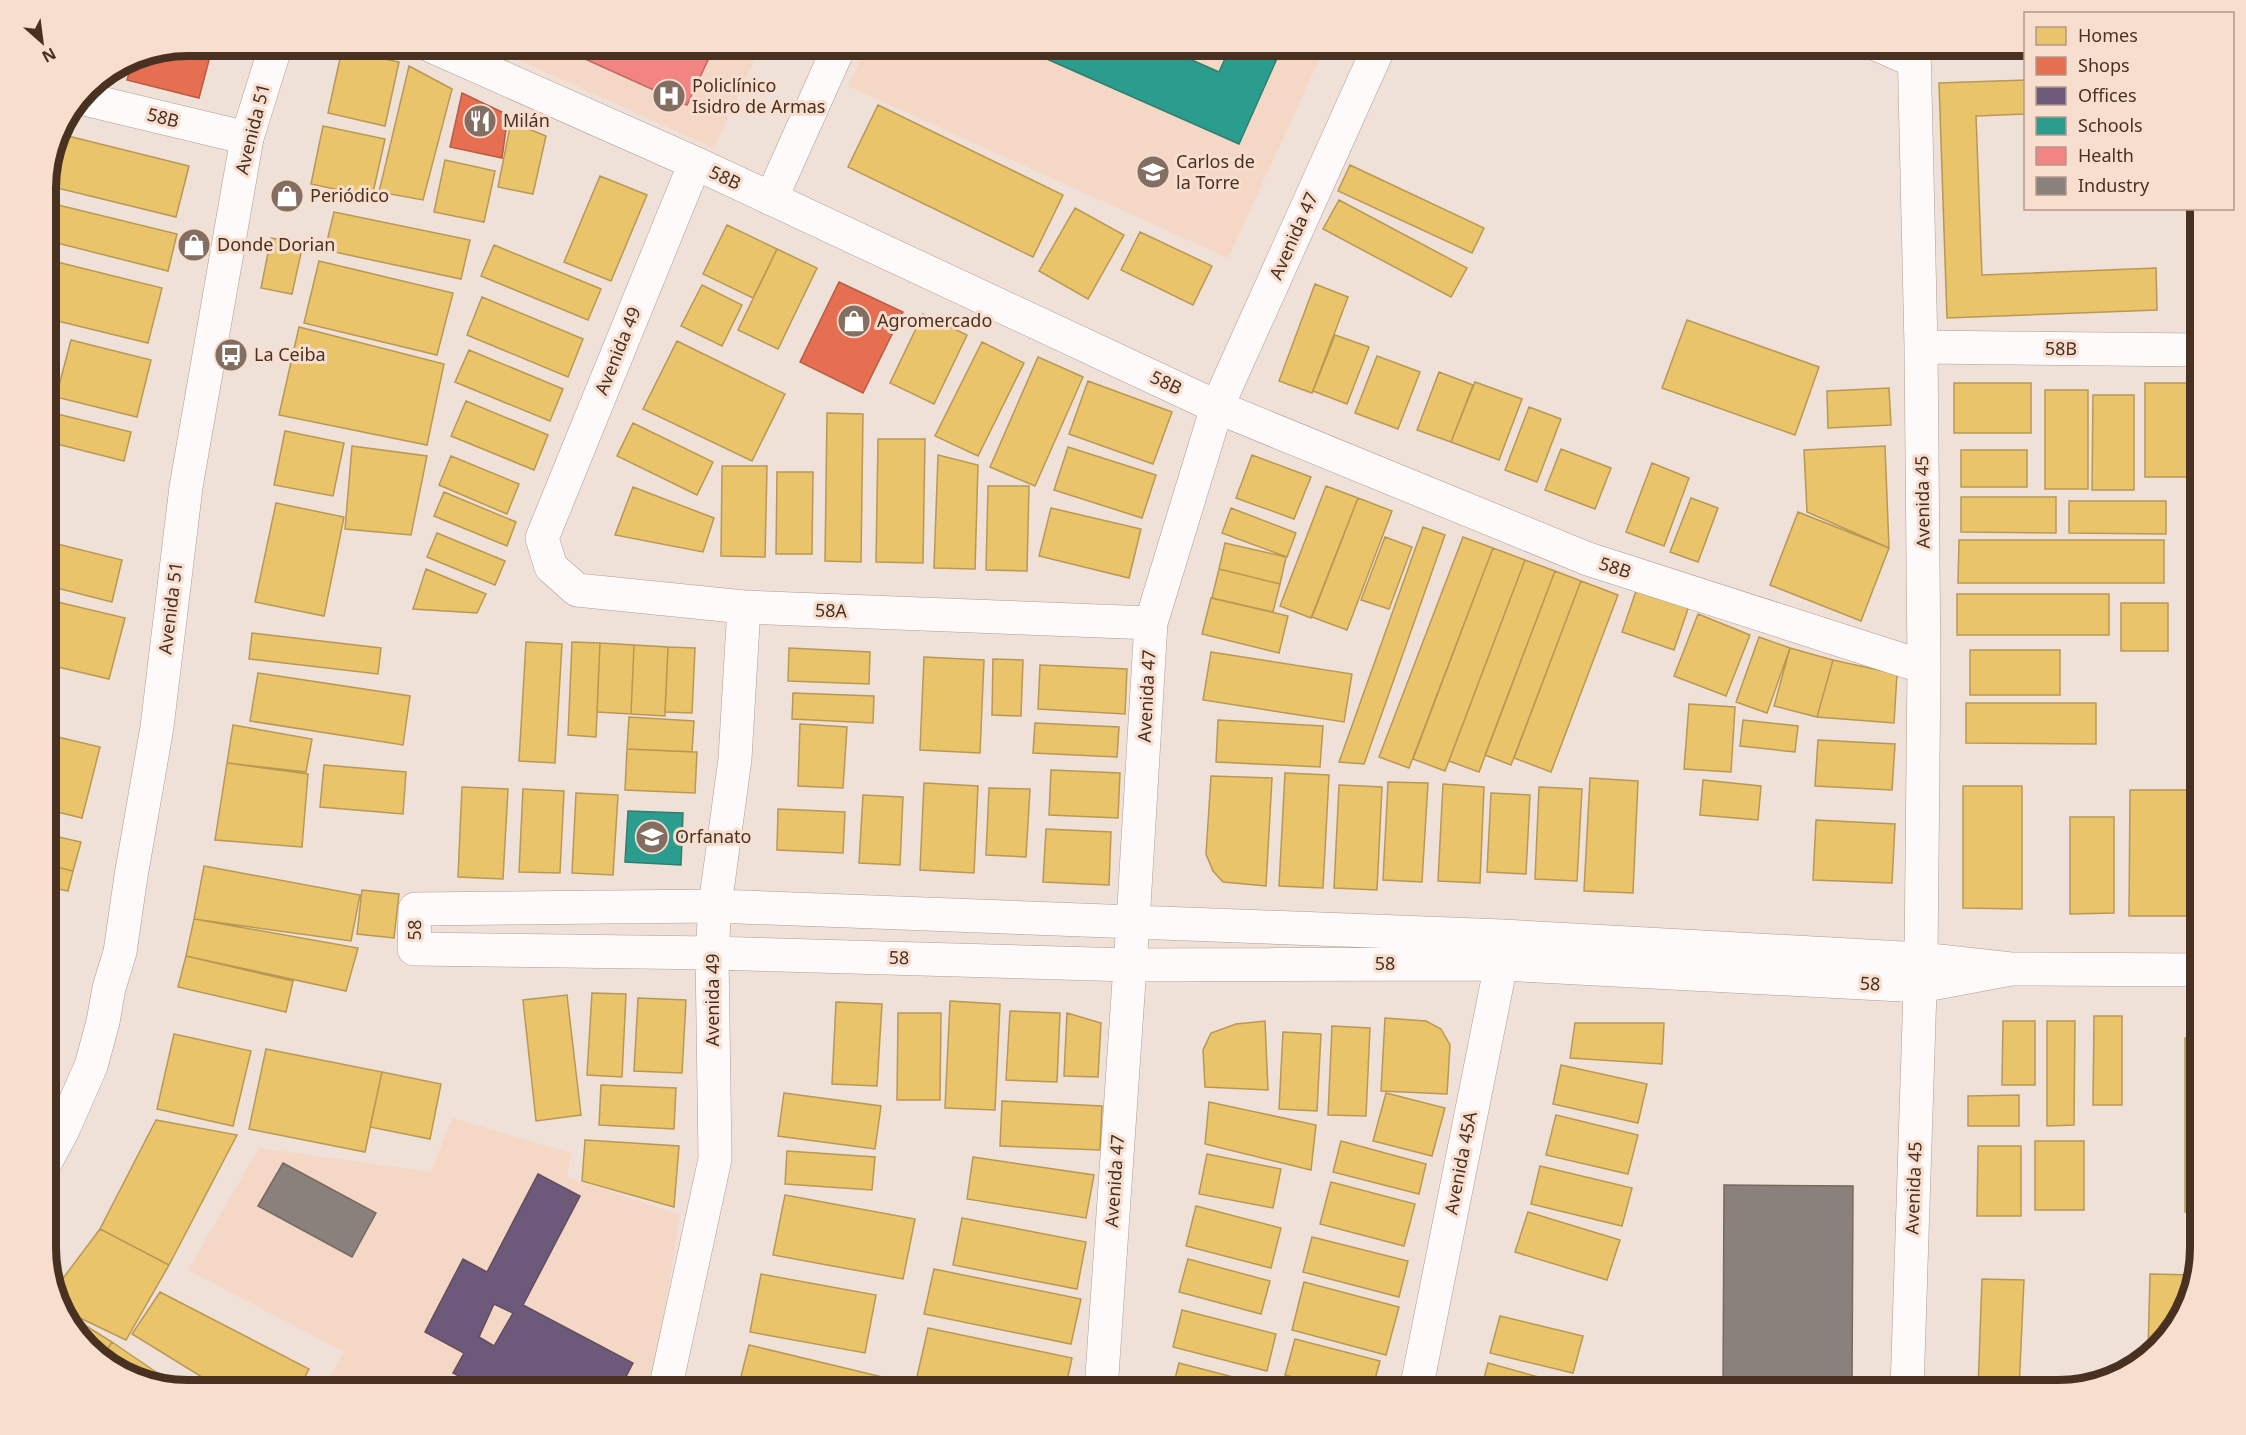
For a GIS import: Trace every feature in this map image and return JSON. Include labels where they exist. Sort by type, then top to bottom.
[{"type":"street","name":"Avenida 51","points":[[56,1127],[91,1066],[120,952],[157,727],[186,487],[247,138],[273,56]]},
{"type":"street","name":"58B","points":[[454,56],[695,163],[1217,407],[1588,559],[1924,667]]},
{"type":"street","points":[[771,199],[835,56]]},
{"type":"street","name":"Avenida 47","points":[[1102,1380],[1151,623],[1217,407],[1375,56]]},
{"type":"street","name":"Avenida 45","points":[[1907,1380],[1920,973],[1924,667],[1921,347],[1914,56]]},
{"type":"street","name":"58B","points":[[89,100],[247,138]]},
{"type":"street","name":"Avenida 49","points":[[542,538],[695,163]]},
{"type":"street","name":"58B","points":[[1921,347],[2190,350]]},
{"type":"street","name":"58A","points":[[542,538],[551,567],[577,590],[744,607],[1151,623]]},
{"type":"street","name":"Avenida 49","points":[[668,1380],[715,1159],[712,953],[715,906],[735,759],[744,607]]},
{"type":"street","name":"58","points":[[1502,950],[1129,964],[712,953],[414,950],[415,909],[715,906],[1133,922],[1502,950],[1920,973],[2011,969],[2190,970]]},
{"type":"street","name":"Avenida 45A","points":[[1418,1380],[1502,950]]},
{"type":"shaded area","name":"Policlínico Isidro de Armas","points":[[509,56],[756,56],[714,148]]},
{"type":"shaded area","name":"Carlos de la Torre","points":[[862,56],[1321,56],[1228,258],[848,86]]},
{"type":"shaded area","points":[[452,1118],[571,1153],[567,1177],[680,1215],[654,1380],[328,1380],[344,1352],[188,1270],[259,1148],[431,1172]]},
{"type":"building: Homes","points":[[341,56],[370,56],[399,62],[385,126],[328,113]]},
{"type":"building: Homes","points":[[409,66],[452,89],[423,200],[379,192]]},
{"type":"building: Homes","points":[[2024,80],[2024,114],[1976,116],[1982,275],[2156,268],[2157,310],[1947,318],[1939,83]]},
{"type":"building: Homes","points":[[878,105],[1063,195],[1033,257],[848,167]]},
{"type":"building: Homes","points":[[511,122],[546,136],[533,194],[498,187]]},
{"type":"building: Homes","points":[[323,126],[385,139],[372,197],[311,184]]},
{"type":"building: Homes","points":[[67,136],[189,166],[176,217],[56,188],[60,154]]},
{"type":"building: Homes","points":[[445,160],[495,171],[484,222],[434,212]]},
{"type":"building: Homes","points":[[1350,165],[1484,228],[1472,253],[1338,191]]},
{"type":"building: Homes","points":[[600,176],[647,195],[611,281],[564,262]]},
{"type":"building: Homes","points":[[1339,200],[1467,268],[1451,297],[1323,229]]},
{"type":"building: Homes","points":[[56,204],[177,234],[168,271],[56,243]]},
{"type":"building: Homes","points":[[1075,208],[1124,235],[1088,299],[1039,271]]},
{"type":"building: Homes","points":[[334,212],[470,240],[461,279],[325,250]]},
{"type":"building: Homes","points":[[727,225],[777,249],[753,298],[703,274]]},
{"type":"building: Homes","points":[[1140,232],[1212,266],[1193,305],[1121,270]]},
{"type":"building: Homes","points":[[271,238],[303,244],[292,294],[261,288]]},
{"type":"building: Homes","points":[[494,245],[601,289],[588,320],[481,276]]},
{"type":"building: Homes","points":[[777,249],[817,268],[778,349],[738,330]]},
{"type":"building: Homes","points":[[319,261],[453,293],[437,355],[304,323]]},
{"type":"building: Homes","points":[[56,262],[162,288],[148,343],[56,321]]},
{"type":"building: Homes","points":[[1315,284],[1348,297],[1312,393],[1279,381]]},
{"type":"building: Homes","points":[[702,285],[742,305],[722,346],[681,326]]},
{"type":"building: Homes","points":[[482,297],[583,339],[568,377],[467,335]]},
{"type":"building: Homes","points":[[923,314],[967,335],[934,404],[890,383]]},
{"type":"building: Homes","points":[[1687,320],[1819,367],[1795,435],[1662,388]]},
{"type":"building: Homes","points":[[299,327],[444,364],[427,445],[279,415]]},
{"type":"building: Homes","points":[[1335,335],[1369,347],[1347,404],[1313,391]]},
{"type":"building: Homes","points":[[71,340],[151,360],[137,417],[56,397]]},
{"type":"building: Homes","points":[[677,341],[785,394],[752,461],[643,409]]},
{"type":"building: Homes","points":[[982,342],[1024,363],[978,456],[935,436]]},
{"type":"building: Homes","points":[[469,350],[563,389],[550,421],[455,382]]},
{"type":"building: Homes","points":[[1377,356],[1420,372],[1398,429],[1355,413]]},
{"type":"building: Homes","points":[[1038,357],[1083,377],[1035,486],[990,467]]},
{"type":"building: Homes","points":[[1439,372],[1473,385],[1451,442],[1417,430]]},
{"type":"building: Homes","points":[[1088,381],[1172,412],[1153,464],[1069,434]]},
{"type":"building: Homes","points":[[1475,382],[1522,399],[1499,460],[1451,442]]},
{"type":"building: Homes","points":[[1954,383],[2031,383],[2031,433],[1954,433]]},
{"type":"building: Homes","points":[[2145,383],[2190,383],[2190,477],[2145,477]]},
{"type":"building: Homes","points":[[1889,388],[1891,425],[1828,428],[1827,391]]},
{"type":"building: Homes","points":[[2045,390],[2088,390],[2088,489],[2045,489]]},
{"type":"building: Homes","points":[[2093,395],[2134,395],[2134,490],[2092,490]]},
{"type":"building: Homes","points":[[466,401],[548,435],[534,470],[451,436]]},
{"type":"building: Homes","points":[[1529,407],[1561,419],[1537,482],[1505,470]]},
{"type":"building: Homes","points":[[827,413],[863,414],[861,562],[825,561]]},
{"type":"building: Homes","points":[[56,414],[131,432],[124,461],[56,444]]},
{"type":"building: Homes","points":[[633,423],[713,462],[697,495],[617,456]]},
{"type":"building: Homes","points":[[285,431],[344,443],[333,496],[274,485]]},
{"type":"building: Homes","points":[[878,439],[925,439],[923,563],[876,562]]},
{"type":"building: Homes","points":[[352,446],[427,456],[411,535],[345,529]]},
{"type":"building: Homes","points":[[1885,446],[1889,548],[1807,512],[1804,450]]},
{"type":"building: Homes","points":[[1068,447],[1156,475],[1142,518],[1054,490]]},
{"type":"building: Homes","points":[[1561,449],[1611,468],[1595,509],[1545,490]]},
{"type":"building: Homes","points":[[1961,450],[2027,450],[2027,487],[1961,487]]},
{"type":"building: Homes","points":[[938,455],[978,465],[975,569],[934,568]]},
{"type":"building: Homes","points":[[1252,455],[1311,477],[1294,519],[1236,498]]},
{"type":"building: Homes","points":[[451,456],[519,484],[507,514],[439,485]]},
{"type":"building: Homes","points":[[1652,463],[1689,478],[1664,546],[1626,532]]},
{"type":"building: Homes","points":[[722,466],[767,466],[765,557],[721,556]]},
{"type":"building: Homes","points":[[777,472],[813,472],[812,554],[776,554]]},
{"type":"building: Homes","points":[[988,486],[1029,486],[1027,571],[986,570]]},
{"type":"building: Homes","points":[[1326,486],[1358,498],[1311,618],[1280,606]]},
{"type":"building: Homes","points":[[633,487],[714,518],[703,552],[615,535]]},
{"type":"building: Homes","points":[[444,492],[516,522],[507,546],[434,516]]},
{"type":"building: Homes","points":[[1961,497],[2056,497],[2056,533],[1961,532]]},
{"type":"building: Homes","points":[[1358,498],[1392,511],[1347,630],[1312,617]]},
{"type":"building: Homes","points":[[1691,498],[1718,508],[1698,562],[1670,552]]},
{"type":"building: Homes","points":[[2069,501],[2166,501],[2166,534],[2069,533]]},
{"type":"building: Homes","points":[[276,503],[344,517],[324,616],[255,602]]},
{"type":"building: Homes","points":[[1051,508],[1141,529],[1129,578],[1039,556]]},
{"type":"building: Homes","points":[[1231,508],[1296,533],[1287,557],[1222,533]]},
{"type":"building: Homes","points":[[1798,512],[1889,548],[1861,621],[1770,585]]},
{"type":"building: Homes","points":[[1423,527],[1445,535],[1364,764],[1339,762]]},
{"type":"building: Homes","points":[[437,533],[505,561],[495,585],[427,557]]},
{"type":"building: Homes","points":[[1385,537],[1412,547],[1389,609],[1361,600]]},
{"type":"building: Homes","points":[[1463,537],[1493,548],[1409,768],[1379,757]]},
{"type":"building: Homes","points":[[1959,540],[2164,540],[2164,583],[1958,583]]},
{"type":"building: Homes","points":[[1225,543],[1286,557],[1280,584],[1219,569]]},
{"type":"building: Homes","points":[[56,544],[122,560],[112,602],[56,588]]},
{"type":"building: Homes","points":[[1493,548],[1525,560],[1445,771],[1413,759]]},
{"type":"building: Homes","points":[[1525,560],[1555,571],[1479,772],[1449,761]]},
{"type":"building: Homes","points":[[426,569],[486,594],[477,613],[413,609]]},
{"type":"building: Homes","points":[[1219,569],[1280,584],[1273,612],[1212,598]]},
{"type":"building: Homes","points":[[1555,571],[1581,581],[1511,765],[1485,755]]},
{"type":"building: Homes","points":[[1581,581],[1618,595],[1551,772],[1514,758]]},
{"type":"building: Homes","points":[[1637,588],[1689,606],[1674,650],[1622,632]]},
{"type":"building: Homes","points":[[1957,594],[2109,594],[2109,635],[1957,635]]},
{"type":"building: Homes","points":[[1211,598],[1288,616],[1279,653],[1202,634]]},
{"type":"building: Homes","points":[[56,602],[125,618],[109,679],[56,667]]},
{"type":"building: Homes","points":[[2121,603],[2168,603],[2168,651],[2121,651]]},
{"type":"building: Homes","points":[[1698,614],[1750,635],[1726,696],[1674,676]]},
{"type":"building: Homes","points":[[252,633],[381,648],[378,674],[249,659]]},
{"type":"building: Homes","points":[[1759,637],[1790,648],[1767,713],[1736,702]]},
{"type":"building: Homes","points":[[526,642],[562,644],[555,763],[519,761]]},
{"type":"building: Homes","points":[[572,642],[600,643],[596,737],[568,735]]},
{"type":"building: Homes","points":[[600,643],[634,645],[631,714],[597,712]]},
{"type":"building: Homes","points":[[634,645],[668,647],[665,716],[631,714]]},
{"type":"building: Homes","points":[[668,647],[695,648],[692,713],[665,712]]},
{"type":"building: Homes","points":[[789,648],[870,652],[869,684],[788,681]]},
{"type":"building: Homes","points":[[1790,648],[1833,660],[1817,717],[1774,706]]},
{"type":"building: Homes","points":[[1970,650],[2060,650],[2060,695],[1970,695]]},
{"type":"building: Homes","points":[[1211,652],[1352,674],[1344,722],[1203,700]]},
{"type":"building: Homes","points":[[924,657],[984,660],[980,753],[920,750]]},
{"type":"building: Homes","points":[[993,659],[1023,660],[1021,716],[992,715]]},
{"type":"building: Homes","points":[[1833,660],[1897,674],[1894,723],[1817,717]]},
{"type":"building: Homes","points":[[1040,665],[1127,669],[1125,714],[1038,709]]},
{"type":"building: Homes","points":[[258,673],[410,696],[403,745],[250,721]]},
{"type":"building: Homes","points":[[793,693],[874,696],[873,723],[792,719]]},
{"type":"building: Homes","points":[[1966,703],[2096,703],[2096,744],[1966,743]]},
{"type":"building: Homes","points":[[1689,704],[1735,707],[1731,772],[1684,769]]},
{"type":"building: Homes","points":[[629,717],[694,721],[692,752],[627,749]]},
{"type":"building: Homes","points":[[1218,720],[1323,726],[1320,767],[1216,762]]},
{"type":"building: Homes","points":[[1743,720],[1798,726],[1795,752],[1740,746]]},
{"type":"building: Homes","points":[[1035,723],[1119,727],[1117,757],[1033,753]]},
{"type":"building: Homes","points":[[800,724],[847,727],[843,788],[798,786]]},
{"type":"building: Homes","points":[[233,725],[312,739],[306,772],[227,763]]},
{"type":"building: Homes","points":[[56,737],[100,747],[82,818],[56,812]]},
{"type":"building: Homes","points":[[1818,740],[1895,744],[1892,790],[1815,786]]},
{"type":"building: Homes","points":[[627,749],[697,752],[695,793],[625,790]]},
{"type":"building: Homes","points":[[227,763],[308,774],[302,847],[215,840]]},
{"type":"building: Homes","points":[[324,765],[406,772],[403,814],[320,807]]},
{"type":"building: Homes","points":[[1051,770],[1120,773],[1118,818],[1049,815]]},
{"type":"building: Homes","points":[[1285,773],[1329,775],[1323,888],[1279,886]]},
{"type":"building: Homes","points":[[1211,776],[1272,778],[1266,886],[1223,882],[1213,871],[1206,854]]},
{"type":"building: Homes","points":[[1590,778],[1638,781],[1633,893],[1584,891]]},
{"type":"building: Homes","points":[[1703,780],[1761,786],[1758,820],[1700,815]]},
{"type":"building: Homes","points":[[1388,782],[1428,783],[1422,882],[1383,880]]},
{"type":"building: Homes","points":[[924,783],[978,786],[974,873],[920,870]]},
{"type":"building: Homes","points":[[1443,784],[1484,787],[1480,883],[1438,881]]},
{"type":"building: Homes","points":[[1339,785],[1382,787],[1377,890],[1334,888]]},
{"type":"building: Homes","points":[[1963,786],[2022,786],[2022,909],[1963,908]]},
{"type":"building: Homes","points":[[462,787],[508,789],[503,879],[458,877]]},
{"type":"building: Homes","points":[[1539,787],[1582,789],[1577,881],[1535,879]]},
{"type":"building: Homes","points":[[989,788],[1030,789],[1026,857],[986,855]]},
{"type":"building: Homes","points":[[523,789],[564,791],[560,873],[519,872]]},
{"type":"building: Homes","points":[[2130,790],[2190,790],[2189,916],[2129,916]]},
{"type":"building: Homes","points":[[576,793],[618,795],[613,875],[572,873]]},
{"type":"building: Homes","points":[[1491,793],[1530,795],[1526,874],[1487,872]]},
{"type":"building: Homes","points":[[863,795],[903,797],[900,865],[859,863]]},
{"type":"building: Homes","points":[[778,809],[845,812],[843,853],[777,850]]},
{"type":"building: Homes","points":[[2070,817],[2114,817],[2114,913],[2070,914]]},
{"type":"building: Homes","points":[[1816,820],[1895,824],[1892,883],[1813,880]]},
{"type":"building: Homes","points":[[1046,829],[1111,832],[1109,885],[1043,882]]},
{"type":"building: Homes","points":[[56,836],[81,842],[73,871],[56,867]]},
{"type":"building: Homes","points":[[204,866],[360,895],[351,941],[194,919]]},
{"type":"building: Homes","points":[[56,867],[73,871],[68,891],[56,888]]},
{"type":"building: Homes","points":[[362,890],[399,894],[394,938],[357,934]]},
{"type":"building: Homes","points":[[194,919],[358,948],[346,991],[186,956]]},
{"type":"building: Homes","points":[[186,956],[293,981],[286,1012],[178,987]]},
{"type":"building: Homes","points":[[592,993],[626,994],[622,1077],[587,1075]]},
{"type":"building: Homes","points":[[567,995],[581,1115],[536,1121],[523,1000]]},
{"type":"building: Homes","points":[[638,998],[686,1000],[682,1073],[634,1071]]},
{"type":"building: Homes","points":[[950,1001],[1000,1004],[995,1110],[945,1108]]},
{"type":"building: Homes","points":[[836,1002],[882,1004],[877,1086],[832,1084]]},
{"type":"building: Homes","points":[[1010,1011],[1060,1013],[1057,1082],[1006,1080]]},
{"type":"building: Homes","points":[[898,1013],[941,1013],[940,1100],[897,1100]]},
{"type":"building: Homes","points":[[1067,1013],[1101,1023],[1098,1077],[1064,1076]]},
{"type":"building: Homes","points":[[2094,1016],[2122,1016],[2122,1105],[2093,1105]]},
{"type":"building: Homes","points":[[1385,1018],[1426,1021],[1441,1029],[1450,1045],[1447,1094],[1381,1091]]},
{"type":"building: Homes","points":[[1265,1021],[1268,1090],[1205,1087],[1203,1050],[1211,1033],[1236,1024]]},
{"type":"building: Homes","points":[[2003,1021],[2035,1021],[2035,1085],[2002,1085]]},
{"type":"building: Homes","points":[[2047,1021],[2075,1021],[2074,1125],[2047,1126]]},
{"type":"building: Homes","points":[[1575,1023],[1664,1023],[1662,1064],[1570,1058]]},
{"type":"building: Homes","points":[[1332,1026],[1370,1028],[1366,1116],[1328,1115]]},
{"type":"building: Homes","points":[[1283,1032],[1321,1034],[1317,1111],[1279,1109]]},
{"type":"building: Homes","points":[[174,1034],[251,1051],[233,1126],[157,1109]]},
{"type":"building: Homes","points":[[2185,1038],[2190,1038],[2190,1212],[2185,1212]]},
{"type":"building: Homes","points":[[266,1049],[382,1072],[365,1152],[249,1129]]},
{"type":"building: Homes","points":[[1561,1065],[1647,1084],[1638,1123],[1553,1104]]},
{"type":"building: Homes","points":[[382,1072],[441,1084],[430,1139],[370,1127]]},
{"type":"building: Homes","points":[[601,1085],[676,1088],[674,1129],[599,1125]]},
{"type":"building: Homes","points":[[784,1093],[881,1106],[875,1149],[778,1136]]},
{"type":"building: Homes","points":[[1386,1093],[1445,1108],[1432,1156],[1373,1141]]},
{"type":"building: Homes","points":[[2019,1095],[2019,1126],[1968,1126],[1968,1096]]},
{"type":"building: Homes","points":[[1002,1101],[1102,1106],[1100,1150],[1000,1146]]},
{"type":"building: Homes","points":[[1209,1102],[1316,1125],[1311,1170],[1205,1144]]},
{"type":"building: Homes","points":[[1556,1115],[1638,1135],[1628,1174],[1546,1155]]},
{"type":"building: Homes","points":[[156,1120],[237,1135],[169,1265],[100,1229]]},
{"type":"building: Homes","points":[[585,1140],[679,1146],[674,1207],[582,1181]]},
{"type":"building: Homes","points":[[1341,1141],[1426,1164],[1419,1194],[1333,1172]]},
{"type":"building: Homes","points":[[2035,1141],[2084,1141],[2084,1210],[2035,1210]]},
{"type":"building: Homes","points":[[1978,1146],[2021,1146],[2021,1216],[1977,1216]]},
{"type":"building: Homes","points":[[787,1151],[875,1157],[872,1190],[785,1184]]},
{"type":"building: Homes","points":[[1207,1154],[1281,1169],[1273,1208],[1199,1194]]},
{"type":"building: Homes","points":[[973,1157],[1094,1175],[1086,1218],[967,1199]]},
{"type":"building: Homes","points":[[1540,1166],[1632,1188],[1622,1226],[1531,1204]]},
{"type":"building: Homes","points":[[1331,1182],[1415,1204],[1404,1246],[1320,1224]]},
{"type":"building: Homes","points":[[785,1195],[915,1219],[903,1279],[773,1255]]},
{"type":"building: Homes","points":[[1196,1206],[1281,1228],[1271,1268],[1186,1246]]},
{"type":"building: Homes","points":[[1528,1212],[1620,1240],[1607,1280],[1515,1252]]},
{"type":"building: Homes","points":[[962,1218],[1086,1242],[1077,1289],[953,1265]]},
{"type":"building: Homes","points":[[100,1229],[169,1265],[126,1340],[75,1316],[61,1282]]},
{"type":"building: Homes","points":[[1312,1237],[1408,1261],[1399,1297],[1303,1272]]},
{"type":"building: Homes","points":[[1188,1259],[1270,1281],[1261,1314],[1179,1292]]},
{"type":"building: Homes","points":[[934,1269],[1081,1299],[1071,1344],[924,1314]]},
{"type":"building: Homes","points":[[761,1274],[876,1295],[865,1353],[750,1332]]},
{"type":"building: Homes","points":[[2150,1274],[2187,1275],[2177,1306],[2168,1321],[2148,1344]]},
{"type":"building: Homes","points":[[1982,1279],[2024,1280],[2019,1380],[1978,1380]]},
{"type":"building: Homes","points":[[1304,1282],[1399,1307],[1386,1355],[1292,1330]]},
{"type":"building: Homes","points":[[160,1292],[309,1369],[303,1380],[207,1380],[132,1334]]},
{"type":"building: Homes","points":[[1182,1310],[1276,1334],[1267,1371],[1173,1347]]},
{"type":"building: Homes","points":[[1500,1316],[1583,1336],[1573,1373],[1490,1353]]},
{"type":"building: Homes","points":[[78,1321],[112,1342],[106,1351],[94,1341]]},
{"type":"building: Homes","points":[[928,1328],[1072,1358],[1067,1380],[916,1380]]},
{"type":"building: Homes","points":[[1295,1339],[1380,1361],[1375,1380],[1304,1380],[1285,1375]]},
{"type":"building: Homes","points":[[112,1342],[163,1377],[137,1369],[106,1351]]},
{"type":"building: Homes","points":[[749,1345],[895,1380],[740,1380]]},
{"type":"building: Homes","points":[[1179,1363],[1245,1380],[1175,1380]]},
{"type":"building: Homes","points":[[1488,1363],[1549,1380],[1484,1380]]},
{"type":"building: Shops","points":[[210,56],[199,98],[127,80],[130,69],[162,58]]},
{"type":"building: Shops","points":[[462,93],[508,115],[502,158],[450,147]]},
{"type":"building: Shops","points":[[839,282],[903,312],[863,393],[800,362]]},
{"type":"building: Offices","points":[[538,1174],[580,1196],[523,1305],[633,1363],[624,1380],[466,1380],[453,1373],[464,1353],[425,1332],[463,1259],[487,1272]],"holes":[[[494,1304],[513,1313],[494,1346],[479,1337]]]},
{"type":"building: Schools","points":[[1040,56],[1183,56],[1219,72],[1226,56],[1278,56],[1239,144]]},
{"type":"building: Schools","points":[[628,811],[683,813],[681,865],[625,862]]},
{"type":"building: Health","points":[[578,56],[710,56],[687,105]]},
{"type":"building: Industry","points":[[283,1163],[376,1213],[352,1257],[258,1206]]},
{"type":"building: Industry","points":[[1724,1185],[1853,1186],[1852,1380],[1723,1380]]},
{"type":"place","name":"Policlínico Isidro de Armas","points":[[669,96]]},
{"type":"place","name":"Milán","points":[[480,121]]},
{"type":"place","name":"Carlos de la Torre","points":[[1153,172]]},
{"type":"place","name":"Periódico","points":[[287,196]]},
{"type":"place","name":"Donde Dorian","points":[[194,245]]},
{"type":"place","name":"Agromercado","points":[[854,321]]},
{"type":"place","name":"La Ceiba","points":[[231,355]]},
{"type":"place","name":"Orfanato","points":[[652,837]]}]
